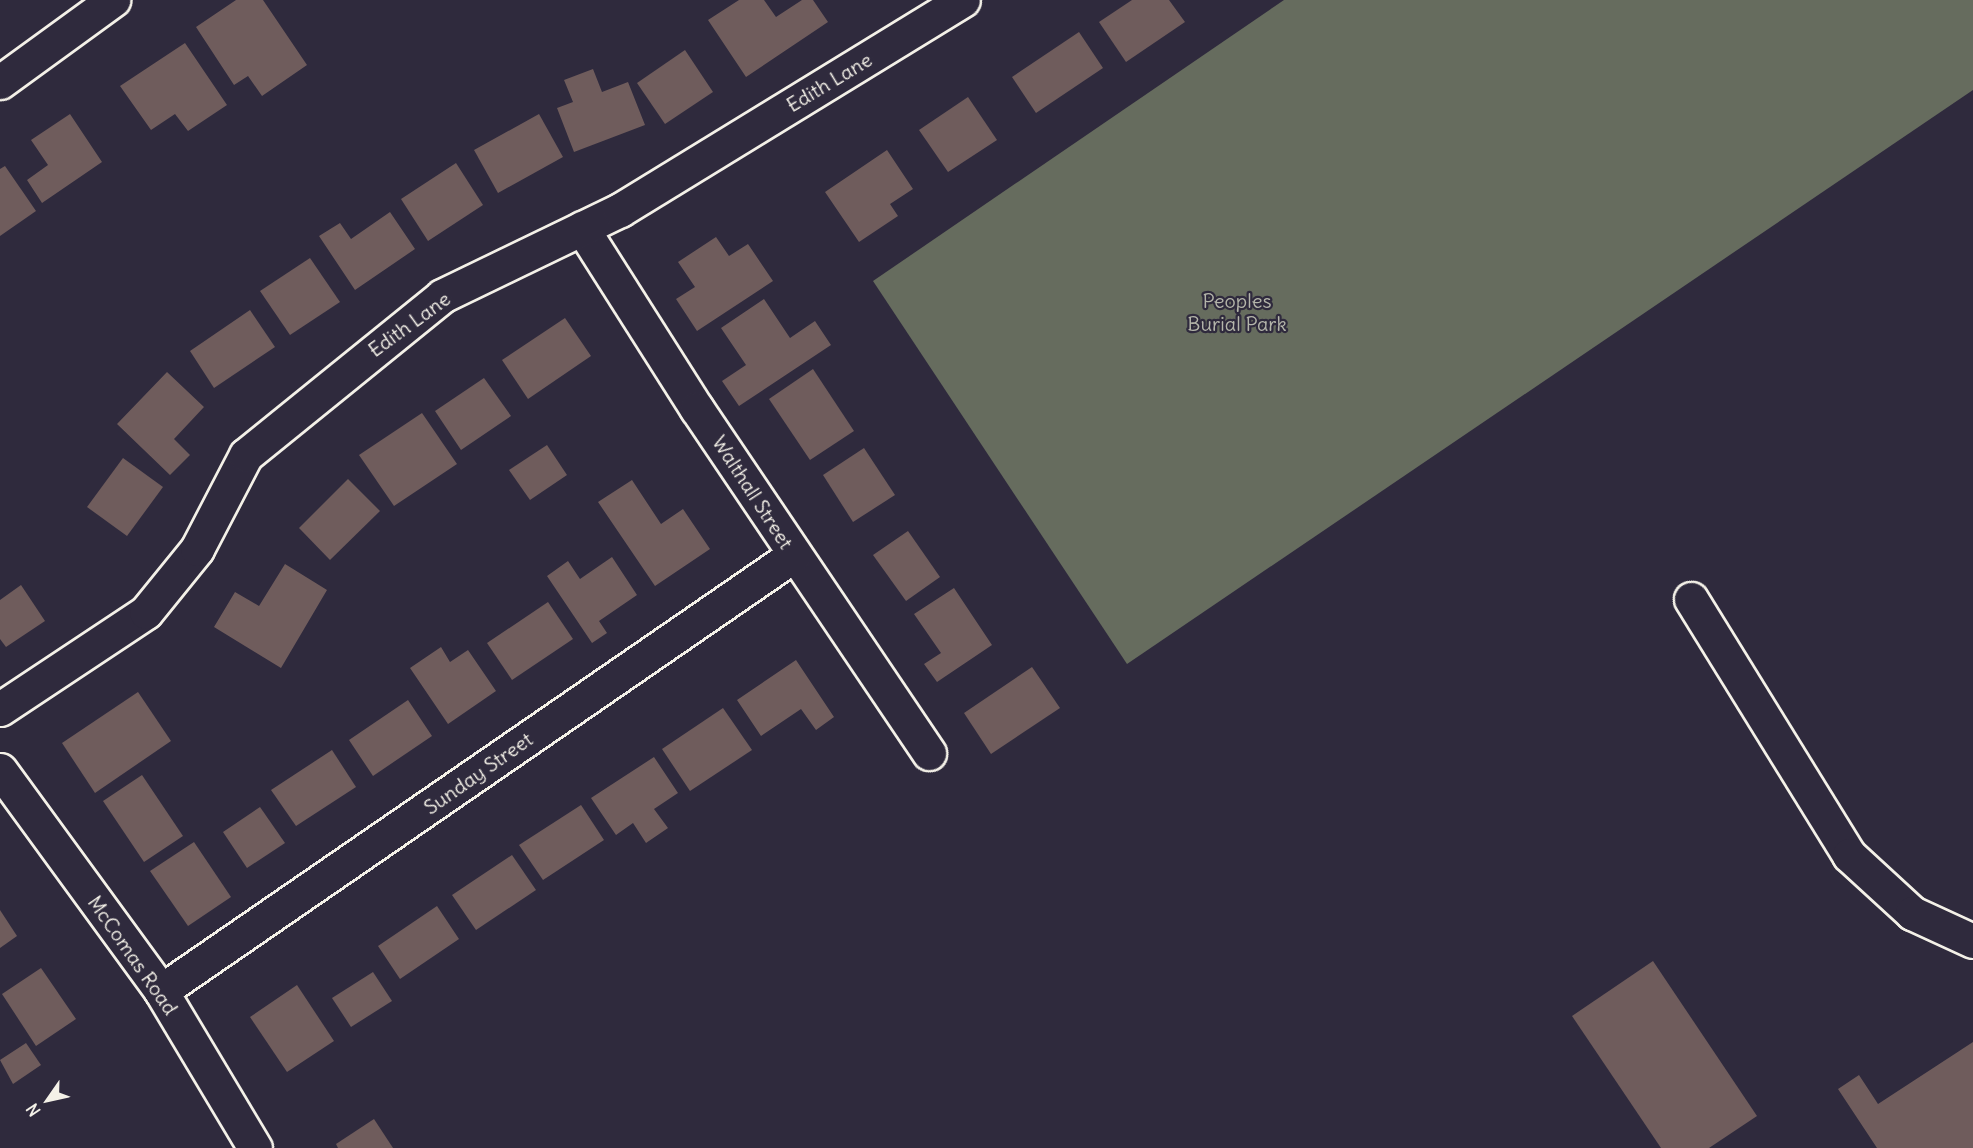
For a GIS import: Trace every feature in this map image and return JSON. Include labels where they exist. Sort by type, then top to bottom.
[{"type":"street","points":[[0,82],[113,0]]},
{"type":"street","name":"Edith Lane","points":[[0,709],[146,612],[197,549],[246,455],[312,397],[442,296],[582,228],[963,0]]},
{"type":"street","name":"Walthall Street","points":[[582,228],[794,555],[929,753]]},
{"type":"street","name":"Sunday Street","points":[[161,991],[794,555]]},
{"type":"street","points":[[1691,599],[1849,855],[1912,913],[1973,941]]},
{"type":"street","name":"McComas Road","points":[[0,770],[161,991],[255,1148]]},
{"type":"green space","name":"Peoples Burial Park","points":[[1284,0],[1973,0],[1973,90],[1127,664],[873,281]]},
{"type":"building","points":[[236,0],[263,0],[307,65],[262,96],[248,76],[234,85],[196,27]]},
{"type":"building","points":[[739,0],[764,0],[776,17],[802,0],[813,0],[828,22],[746,77],[708,20]]},
{"type":"building","points":[[1132,0],[1169,0],[1185,22],[1126,62],[1099,22]]},
{"type":"building","points":[[1079,32],[1103,68],[1036,113],[1012,77]]},
{"type":"building","points":[[185,43],[227,105],[188,131],[175,114],[151,130],[120,86]]},
{"type":"building","points":[[685,50],[713,92],[665,124],[637,83]]},
{"type":"building","points":[[593,69],[602,92],[628,82],[645,125],[574,152],[557,108],[573,102],[564,80]]},
{"type":"building","points":[[968,97],[997,140],[948,172],[919,130]]},
{"type":"building","points":[[70,114],[102,162],[42,203],[27,180],[48,165],[31,140]]},
{"type":"building","points":[[539,114],[563,157],[498,193],[474,150]]},
{"type":"building","points":[[887,150],[913,189],[890,204],[898,216],[859,242],[825,192]]},
{"type":"building","points":[[456,163],[483,205],[428,241],[401,199]]},
{"type":"building","points":[[5,166],[36,211],[0,236],[0,169]]},
{"type":"building","points":[[390,212],[415,249],[355,290],[319,236],[340,223],[351,239]]},
{"type":"building","points":[[716,237],[729,256],[748,244],[773,281],[697,331],[676,299],[695,287],[678,262]]},
{"type":"building","points":[[310,258],[340,302],[290,335],[260,291]]},
{"type":"building","points":[[764,299],[790,338],[815,321],[831,345],[739,406],[722,381],[746,365],[721,328]]},
{"type":"building","points":[[250,310],[275,347],[214,388],[190,351]]},
{"type":"building","points":[[565,318],[591,356],[528,399],[502,360]]},
{"type":"building","points":[[813,369],[854,431],[810,460],[769,399]]},
{"type":"building","points":[[167,372],[204,407],[174,439],[190,455],[170,475],[117,424]]},
{"type":"building","points":[[484,378],[511,416],[461,450],[435,411]]},
{"type":"building","points":[[422,413],[457,464],[394,506],[359,455]]},
{"type":"building","points":[[547,445],[567,475],[530,500],[509,470]]},
{"type":"building","points":[[864,448],[895,495],[853,522],[823,475]]},
{"type":"building","points":[[123,458],[163,487],[127,536],[87,507]]},
{"type":"building","points":[[348,479],[380,511],[330,560],[299,528]]},
{"type":"building","points":[[632,480],[661,524],[683,509],[710,549],[655,586],[598,502]]},
{"type":"building","points":[[908,531],[940,577],[906,601],[873,555]]},
{"type":"building","points":[[612,557],[637,595],[599,621],[607,633],[592,643],[547,576],[568,561],[580,579]]},
{"type":"building","points":[[285,564],[327,590],[281,668],[214,627],[235,592],[259,606]]},
{"type":"building","points":[[21,585],[45,621],[6,647],[0,639],[0,600]]},
{"type":"building","points":[[954,588],[992,645],[937,682],[924,664],[941,653],[914,614]]},
{"type":"building","points":[[548,602],[573,639],[512,680],[487,643]]},
{"type":"building","points":[[441,647],[450,662],[468,650],[496,691],[448,724],[410,668]]},
{"type":"building","points":[[796,660],[834,717],[816,730],[801,709],[761,736],[737,700]]},
{"type":"building","points":[[1032,667],[1060,708],[991,754],[964,713]]},
{"type":"building","points":[[138,692],[171,741],[95,793],[62,743]]},
{"type":"building","points":[[408,700],[432,736],[373,776],[349,740]]},
{"type":"building","points":[[723,708],[752,750],[690,791],[662,749]]},
{"type":"building","points":[[332,750],[356,787],[296,826],[271,790]]},
{"type":"building","points":[[654,757],[678,793],[654,809],[668,828],[646,843],[633,823],[616,835],[591,798]]},
{"type":"building","points":[[142,775],[183,836],[144,862],[103,801]]},
{"type":"building","points":[[581,805],[604,840],[543,880],[519,845]]},
{"type":"building","points":[[260,807],[285,843],[247,868],[223,832]]},
{"type":"building","points":[[194,842],[231,897],[188,926],[150,871]]},
{"type":"building","points":[[512,855],[536,890],[476,930],[452,895]]},
{"type":"building","points":[[437,906],[459,939],[400,979],[378,946]]},
{"type":"building","points":[[0,910],[17,936],[0,948]]},
{"type":"building","points":[[1653,961],[1757,1116],[1709,1148],[1661,1148],[1572,1016]]},
{"type":"building","points":[[41,968],[76,1019],[36,1046],[2,994]]},
{"type":"building","points":[[373,972],[392,1001],[351,1027],[332,998]]},
{"type":"building","points":[[297,985],[334,1041],[287,1072],[250,1017]]},
{"type":"building","points":[[1973,1042],[1973,1148],[1877,1148],[1838,1089],[1859,1075],[1878,1104]]},
{"type":"building","points":[[26,1043],[41,1065],[13,1084],[0,1060]]},
{"type":"building","points":[[374,1119],[393,1148],[338,1148],[336,1144]]}]
